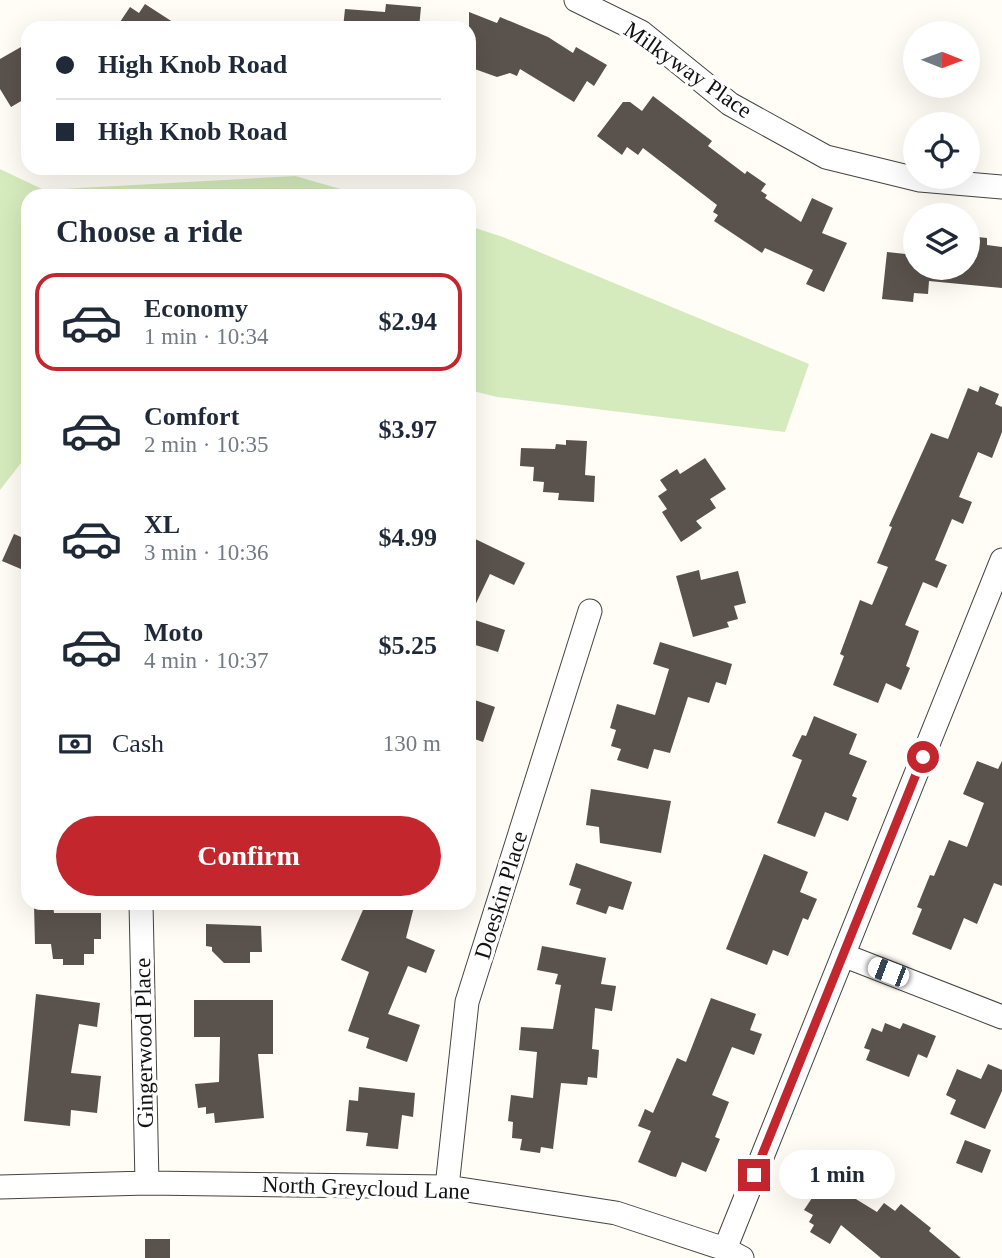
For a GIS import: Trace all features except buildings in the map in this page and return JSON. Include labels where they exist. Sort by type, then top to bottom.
[{"type":"street","name":"Milkyway Place","points":[[576,0],[641,32],[730,104],[826,157],[920,180],[1002,187]]},
{"type":"street","points":[[733,1253],[843,955],[1002,560]]},
{"type":"street","name":"Doeskin Place","points":[[447,1187],[467,1002],[590,611]]},
{"type":"street","name":"Gingerwood Place","points":[[141,910],[147,1183]]},
{"type":"street","points":[[843,955],[1002,1017]]},
{"type":"street","name":"North Greycloud Lane","points":[[0,1187],[147,1183],[447,1187],[616,1213],[733,1253]]},
{"type":"green space","points":[[0,169],[42,189],[21,189],[21,463],[0,490]]},
{"type":"green space","points":[[295,176],[340,189],[62,189]]},
{"type":"green space","points":[[476,228],[503,237],[809,364],[785,432],[497,397],[476,392]]},
{"type":"route","points":[[754,1175],[923,757]]}]
